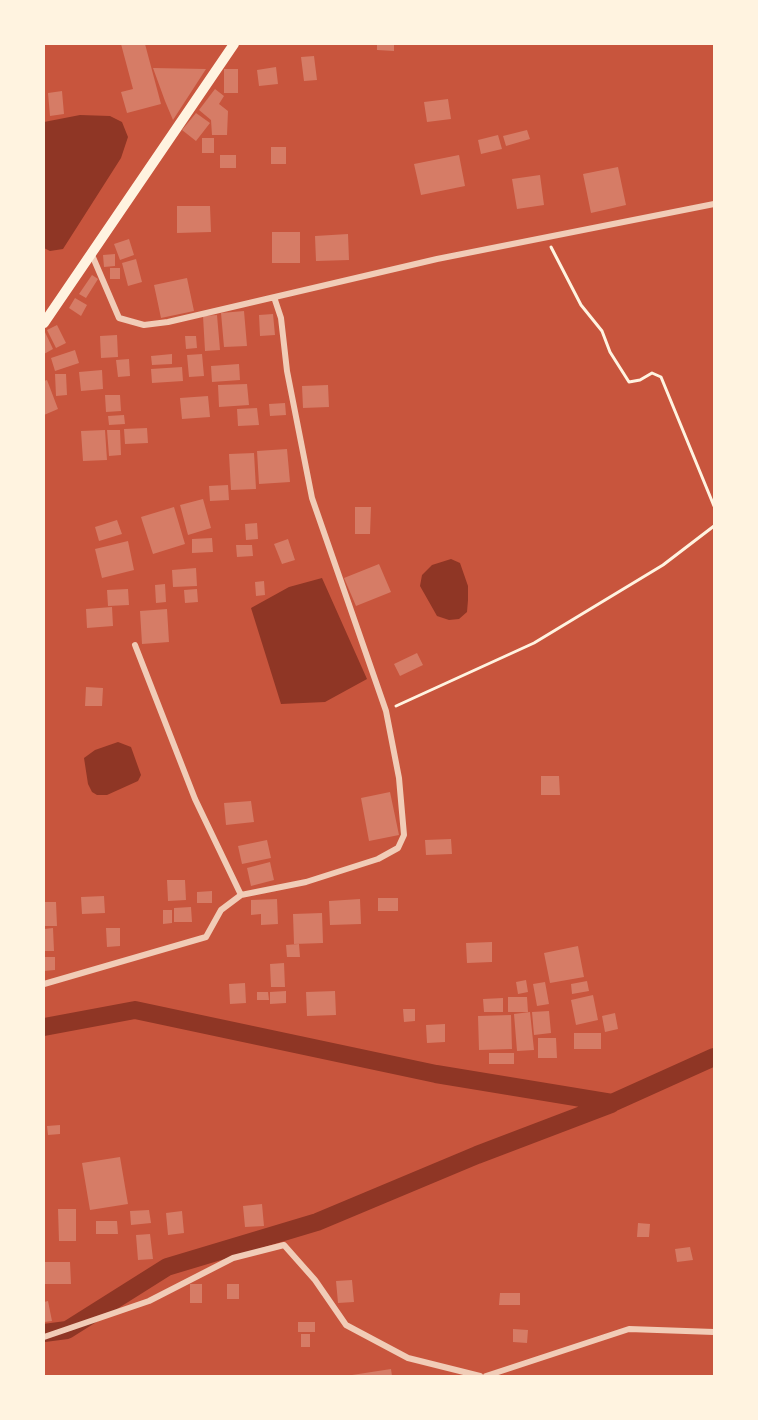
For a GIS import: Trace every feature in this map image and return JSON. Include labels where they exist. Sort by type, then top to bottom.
[{"type":"main road","points":[[44,322],[92,255],[225,49],[234,44]]},
{"type":"street","points":[[92,255],[119,318],[144,325],[546,237],[714,204]]},
{"type":"street","points":[[44,984],[206,937],[221,910],[241,895],[306,882],[378,859],[398,848],[404,835],[399,778],[386,711],[312,498],[287,371],[281,318],[274,297]]},
{"type":"street","points":[[135,645],[195,800],[241,895]]},
{"type":"street","points":[[44,1338],[149,1300],[233,1258],[284,1245],[315,1280],[346,1325],[408,1358],[480,1377]]},
{"type":"street","points":[[486,1377],[629,1329],[714,1332]]},
{"type":"path","points":[[546,237],[580,304],[602,331],[610,352],[629,382],[640,380],[652,373],[661,377],[714,506]]},
{"type":"path","points":[[386,711],[534,644],[663,565],[714,526]]},
{"type":"shaded area","points":[[80,115],[110,116],[122,122],[128,137],[121,158],[63,249],[50,251],[44,248],[44,122]]},
{"type":"shaded area","points":[[451,559],[460,563],[468,586],[468,600],[467,612],[459,619],[449,620],[437,616],[420,586],[422,575],[432,565]]},
{"type":"shaded area","points":[[322,578],[367,679],[325,702],[281,704],[251,608],[289,587]]},
{"type":"shaded area","points":[[118,742],[131,747],[141,775],[138,781],[107,795],[97,795],[92,792],[88,784],[84,758],[95,750]]},
{"type":"building","points":[[121,44],[145,44],[161,104],[127,113],[121,92],[133,89]]},
{"type":"building","points":[[377,44],[394,44],[394,51],[377,50]]},
{"type":"building","points":[[314,56],[317,80],[304,81],[301,57]]},
{"type":"building","points":[[276,67],[278,84],[259,86],[257,70]]},
{"type":"building","points":[[153,68],[206,69],[173,120],[165,101]]},
{"type":"building","points":[[224,69],[238,69],[238,93],[224,93]]},
{"type":"building","points":[[215,89],[224,96],[219,104],[228,111],[227,135],[212,135],[211,120],[199,110]]},
{"type":"building","points":[[62,91],[64,114],[50,116],[48,93]]},
{"type":"building","points":[[448,99],[451,119],[427,122],[424,102]]},
{"type":"building","points":[[196,113],[210,123],[196,141],[182,130]]},
{"type":"building","points":[[527,130],[530,139],[506,146],[503,136]]},
{"type":"building","points":[[498,135],[502,149],[481,154],[478,140]]},
{"type":"building","points":[[202,138],[214,138],[214,153],[202,153]]},
{"type":"building","points":[[271,147],[286,147],[286,164],[271,164]]},
{"type":"building","points":[[220,155],[236,155],[236,168],[220,168]]},
{"type":"building","points":[[459,155],[465,186],[421,195],[414,164]]},
{"type":"building","points":[[618,167],[626,205],[591,213],[583,174]]},
{"type":"building","points":[[540,175],[544,205],[517,209],[512,179]]},
{"type":"building","points":[[177,206],[210,206],[211,232],[177,233]]},
{"type":"building","points":[[272,232],[300,232],[300,263],[272,263]]},
{"type":"building","points":[[348,234],[349,260],[316,261],[315,236]]},
{"type":"building","points":[[129,239],[134,255],[120,260],[114,244]]},
{"type":"building","points":[[115,254],[115,266],[104,267],[103,255]]},
{"type":"building","points":[[136,259],[142,282],[128,286],[122,263]]},
{"type":"building","points":[[110,268],[120,268],[120,279],[110,279]]},
{"type":"building","points":[[92,275],[98,279],[86,298],[79,294]]},
{"type":"building","points":[[187,278],[194,311],[161,318],[154,285]]},
{"type":"building","points":[[75,298],[87,305],[81,316],[69,308]]},
{"type":"building","points":[[244,311],[247,346],[224,347],[221,313]]},
{"type":"building","points":[[273,314],[275,335],[260,336],[259,315]]},
{"type":"building","points":[[217,315],[220,350],[205,351],[203,316]]},
{"type":"building","points":[[57,325],[66,343],[56,348],[47,330]]},
{"type":"building","points":[[44,330],[53,349],[44,354]]},
{"type":"building","points":[[117,335],[118,357],[101,358],[100,336]]},
{"type":"building","points":[[185,336],[196,336],[197,348],[186,349]]},
{"type":"building","points":[[75,350],[79,363],[55,371],[51,358]]},
{"type":"building","points":[[172,354],[172,364],[152,365],[151,356]]},
{"type":"building","points":[[202,354],[204,376],[189,377],[187,355]]},
{"type":"building","points":[[129,359],[130,376],[118,377],[116,360]]},
{"type":"building","points":[[239,364],[240,380],[212,382],[211,366]]},
{"type":"building","points":[[182,367],[183,381],[152,383],[151,369]]},
{"type":"building","points":[[102,370],[103,389],[81,391],[79,372]]},
{"type":"building","points":[[55,374],[66,374],[67,395],[56,396]]},
{"type":"building","points":[[47,380],[58,409],[44,415],[44,381]]},
{"type":"building","points":[[247,384],[249,405],[219,407],[218,385]]},
{"type":"building","points":[[328,385],[329,407],[303,408],[302,386]]},
{"type":"building","points":[[105,395],[120,395],[121,411],[106,412]]},
{"type":"building","points":[[208,396],[210,417],[182,419],[180,398]]},
{"type":"building","points":[[285,403],[286,415],[270,416],[269,404]]},
{"type":"building","points":[[257,408],[259,425],[238,426],[237,409]]},
{"type":"building","points":[[124,415],[125,424],[109,425],[108,416]]},
{"type":"building","points":[[147,428],[148,443],[125,444],[124,429]]},
{"type":"building","points":[[105,430],[107,460],[83,461],[81,431]]},
{"type":"building","points":[[107,430],[120,430],[121,455],[109,456]]},
{"type":"building","points":[[287,449],[290,482],[259,484],[257,451]]},
{"type":"building","points":[[254,453],[256,489],[231,490],[229,454]]},
{"type":"building","points":[[228,485],[229,500],[210,501],[209,486]]},
{"type":"building","points":[[203,499],[211,528],[188,535],[180,505]]},
{"type":"building","points":[[174,507],[185,544],[153,554],[141,517]]},
{"type":"building","points":[[355,507],[371,507],[370,534],[355,534]]},
{"type":"building","points":[[117,520],[122,534],[99,541],[95,527]]},
{"type":"building","points":[[257,523],[258,539],[246,540],[245,524]]},
{"type":"building","points":[[212,538],[213,552],[192,553],[192,539]]},
{"type":"building","points":[[288,539],[295,560],[282,564],[274,544]]},
{"type":"building","points":[[128,541],[134,570],[102,578],[95,549]]},
{"type":"building","points":[[236,545],[252,545],[253,556],[237,557]]},
{"type":"building","points":[[379,564],[391,592],[356,606],[344,578]]},
{"type":"building","points":[[196,568],[197,586],[173,587],[172,570]]},
{"type":"building","points":[[264,581],[265,595],[256,596],[255,582]]},
{"type":"building","points":[[165,584],[166,602],[156,603],[155,585]]},
{"type":"building","points":[[128,589],[129,605],[108,606],[107,590]]},
{"type":"building","points":[[197,589],[198,602],[185,603],[184,590]]},
{"type":"building","points":[[112,607],[113,626],[87,628],[86,609]]},
{"type":"building","points":[[167,609],[169,642],[142,644],[140,611]]},
{"type":"building","points":[[417,653],[423,665],[400,676],[394,664]]},
{"type":"building","points":[[86,687],[103,688],[102,706],[85,706]]},
{"type":"building","points":[[541,776],[559,776],[560,795],[541,795]]},
{"type":"building","points":[[390,792],[399,835],[369,841],[361,798]]},
{"type":"building","points":[[251,801],[254,822],[226,825],[224,803]]},
{"type":"building","points":[[451,839],[452,854],[426,855],[425,840]]},
{"type":"building","points":[[267,840],[271,858],[242,864],[238,846]]},
{"type":"building","points":[[270,862],[274,880],[251,886],[247,868]]},
{"type":"building","points":[[167,880],[185,880],[186,900],[168,901]]},
{"type":"building","points":[[212,891],[212,903],[197,903],[197,892]]},
{"type":"building","points":[[104,896],[105,913],[82,914],[81,897]]},
{"type":"building","points":[[378,898],[398,898],[398,911],[378,911]]},
{"type":"building","points":[[277,899],[278,924],[261,925],[261,914],[251,915],[251,900]]},
{"type":"building","points":[[360,899],[361,924],[330,925],[329,901]]},
{"type":"building","points":[[44,902],[56,902],[57,926],[44,926]]},
{"type":"building","points":[[191,907],[192,922],[174,922],[174,908]]},
{"type":"building","points":[[163,910],[172,910],[172,923],[163,924]]},
{"type":"building","points":[[322,913],[323,943],[294,944],[293,914]]},
{"type":"building","points":[[53,928],[54,951],[44,951],[44,929]]},
{"type":"building","points":[[106,928],[120,928],[120,946],[107,947]]},
{"type":"building","points":[[492,942],[492,962],[467,963],[466,943]]},
{"type":"building","points":[[299,944],[300,957],[287,957],[286,945]]},
{"type":"building","points":[[578,946],[584,977],[550,983],[544,953]]},
{"type":"building","points":[[44,957],[55,957],[55,970],[44,971]]},
{"type":"building","points":[[284,963],[285,987],[271,987],[270,964]]},
{"type":"building","points":[[526,980],[528,992],[518,994],[516,982]]},
{"type":"building","points":[[587,981],[589,991],[572,994],[571,984]]},
{"type":"building","points":[[545,982],[549,1004],[537,1006],[533,984]]},
{"type":"building","points":[[245,983],[246,1003],[230,1004],[229,984]]},
{"type":"building","points":[[286,991],[286,1003],[270,1004],[270,992]]},
{"type":"building","points":[[335,991],[336,1015],[307,1016],[306,992]]},
{"type":"building","points":[[257,992],[268,992],[269,1000],[257,1000]]},
{"type":"building","points":[[593,995],[598,1020],[576,1025],[571,1000]]},
{"type":"building","points":[[508,997],[527,997],[528,1012],[508,1012]]},
{"type":"building","points":[[503,998],[503,1012],[484,1012],[483,999]]},
{"type":"building","points":[[403,1009],[415,1009],[415,1021],[404,1022]]},
{"type":"building","points":[[549,1011],[551,1033],[534,1035],[532,1012]]},
{"type":"building","points":[[530,1012],[534,1050],[517,1051],[514,1014]]},
{"type":"building","points":[[615,1013],[618,1029],[605,1032],[602,1016]]},
{"type":"building","points":[[511,1015],[512,1049],[479,1050],[478,1016]]},
{"type":"building","points":[[445,1024],[445,1042],[427,1043],[426,1025]]},
{"type":"building","points":[[574,1033],[601,1033],[601,1049],[574,1049]]},
{"type":"building","points":[[538,1038],[556,1038],[557,1058],[538,1058]]},
{"type":"building","points":[[489,1053],[514,1053],[514,1064],[489,1064]]},
{"type":"building","points":[[60,1125],[60,1134],[48,1135],[47,1126]]},
{"type":"building","points":[[120,1157],[128,1204],[90,1210],[82,1163]]},
{"type":"building","points":[[262,1204],[264,1226],[245,1227],[243,1206]]},
{"type":"building","points":[[58,1209],[76,1209],[76,1241],[59,1241]]},
{"type":"building","points":[[149,1210],[151,1223],[131,1225],[130,1211]]},
{"type":"building","points":[[182,1211],[184,1233],[168,1235],[166,1213]]},
{"type":"building","points":[[96,1221],[117,1221],[118,1234],[96,1234]]},
{"type":"building","points":[[638,1223],[650,1224],[649,1237],[637,1237]]},
{"type":"building","points":[[150,1234],[153,1259],[138,1260],[136,1235]]},
{"type":"building","points":[[690,1247],[693,1260],[677,1262],[675,1249]]},
{"type":"building","points":[[44,1262],[70,1262],[71,1284],[44,1284]]},
{"type":"building","points":[[352,1280],[354,1302],[338,1303],[336,1281]]},
{"type":"building","points":[[190,1284],[202,1284],[202,1303],[190,1303]]},
{"type":"building","points":[[227,1284],[239,1284],[239,1299],[227,1299]]},
{"type":"building","points":[[500,1293],[520,1293],[520,1305],[499,1305]]},
{"type":"building","points":[[48,1301],[52,1321],[44,1322],[44,1302]]},
{"type":"building","points":[[298,1322],[315,1322],[315,1332],[298,1332]]},
{"type":"building","points":[[513,1329],[528,1330],[527,1343],[513,1342]]},
{"type":"building","points":[[301,1334],[310,1334],[310,1347],[301,1347]]},
{"type":"building","points":[[391,1369],[392,1376],[352,1376],[352,1375]]},
{"type":"waterway","points":[[44,1027],[135,1010],[436,1074],[612,1103],[714,1057]]},
{"type":"waterway","points":[[44,1333],[67,1330],[167,1267],[317,1222],[477,1155],[611,1104]]}]
